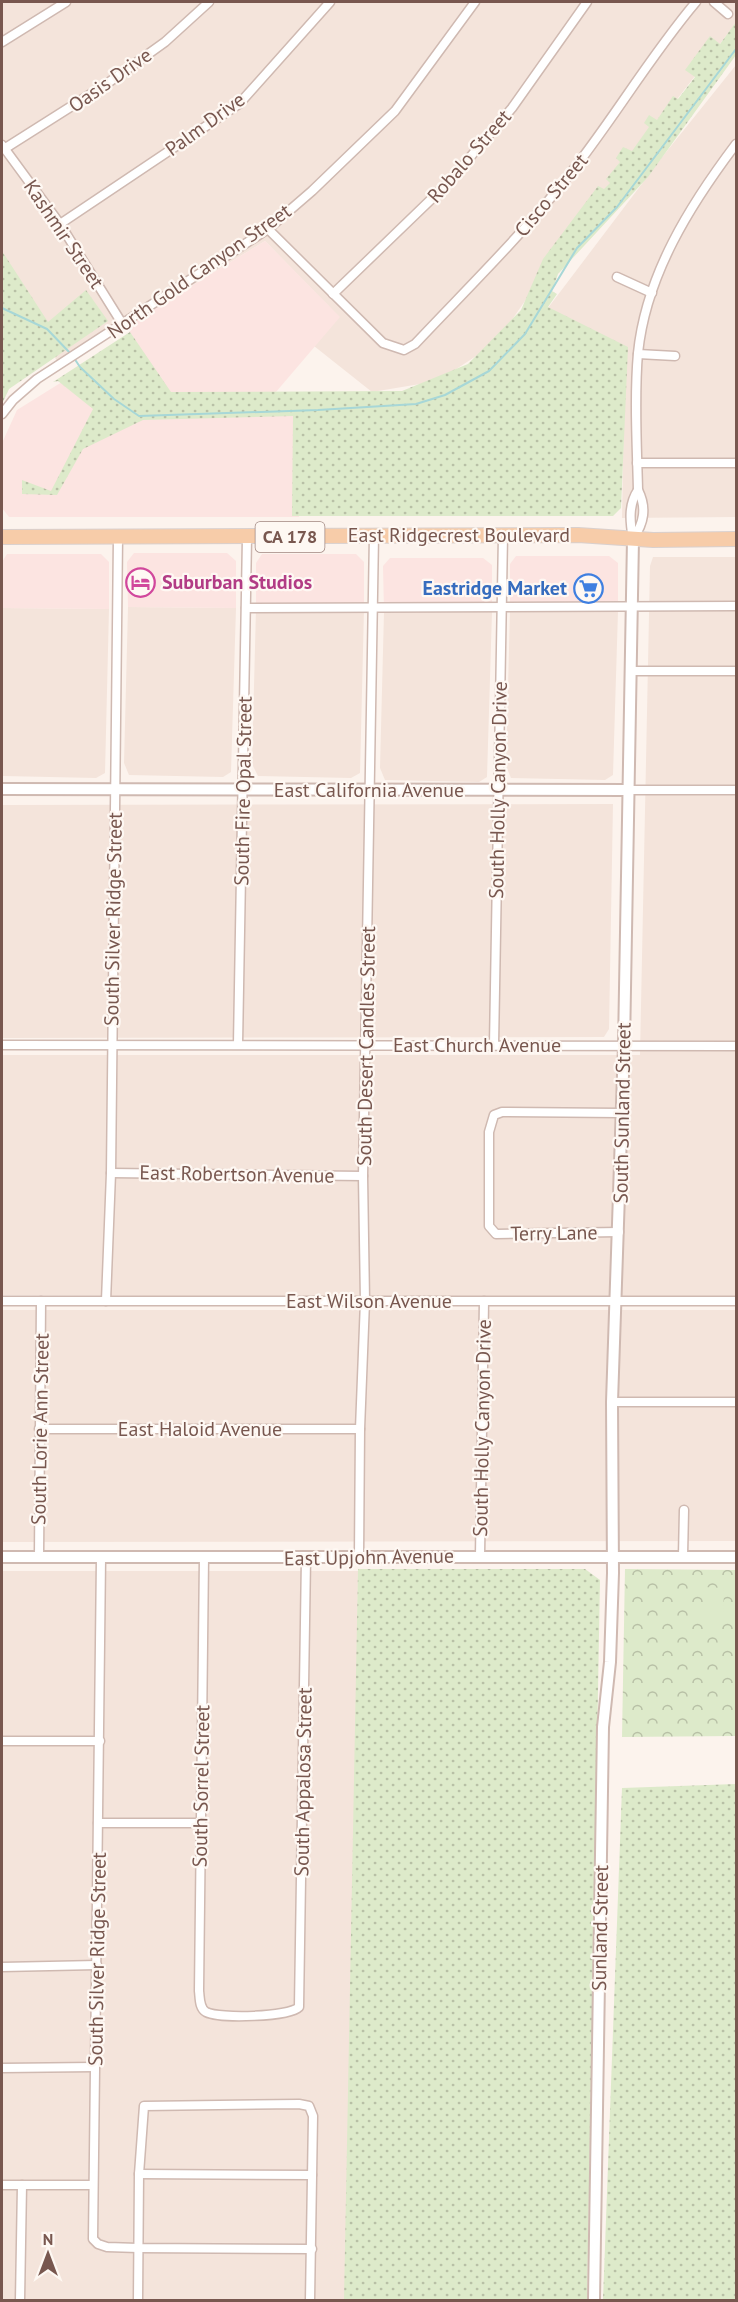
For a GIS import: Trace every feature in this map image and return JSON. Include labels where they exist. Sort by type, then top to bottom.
[{"type":"main road","name":"East Ridgecrest Boulevard","points":[[2,537],[503,535],[736,539]]},
{"type":"street","points":[[2,42],[66,2]]},
{"type":"street","name":"Oasis Drive","points":[[3,147],[105,85],[165,42],[209,2]]},
{"type":"street","name":"Palm Drive","points":[[60,224],[239,104],[330,2]]},
{"type":"street","name":"North Gold Canyon Street","points":[[2,414],[13,400],[37,379],[268,229],[395,111],[475,2]]},
{"type":"street","name":"Robalo Street","points":[[333,294],[448,183],[512,108],[587,2]]},
{"type":"street","name":"Cisco Street","points":[[333,294],[379,339],[396,349],[404,350],[415,344],[504,251],[558,190],[600,136],[665,38],[696,2]]},
{"type":"street","points":[[714,2],[728,14]]},
{"type":"street","points":[[736,144],[683,222],[652,293],[638,354],[638,490],[643,501],[642,525],[633,539],[631,671],[736,671]]},
{"type":"street","name":"Kashmir Street","points":[[3,147],[60,224],[123,325]]},
{"type":"street","points":[[268,229],[333,294]]},
{"type":"street","points":[[617,277],[652,293]]},
{"type":"street","points":[[638,354],[675,356]]},
{"type":"street","points":[[638,463],[736,463]]},
{"type":"street","name":"South Desert Candles Street","points":[[359,1557],[360,1429],[365,1301],[363,1176],[374,535]]},
{"type":"street","name":"South Holly Canyon Drive","points":[[494,1045],[503,535]]},
{"type":"street","name":"South Silver Ridge Street","points":[[106,1301],[111,1173],[118,537]]},
{"type":"street","name":"South Fire Opal Street","points":[[238,1044],[247,537]]},
{"type":"street","points":[[246,608],[736,606]]},
{"type":"street","name":"South Sunland Street","points":[[613,1556],[612,1402],[624,1045],[631,671]]},
{"type":"street","name":"East California Avenue","points":[[2,789],[736,790]]},
{"type":"street","name":"East Church Avenue","points":[[2,1045],[736,1046]]},
{"type":"street","name":"Terry Lane","points":[[619,1232],[496,1234],[491,1229],[489,1131],[494,1115],[502,1112],[621,1113]]},
{"type":"street","name":"East Robertson Avenue","points":[[111,1173],[363,1176]]},
{"type":"street","name":"East Wilson Avenue","points":[[2,1301],[736,1301]]},
{"type":"street","name":"South Lorie Ann Street","points":[[39,1557],[41,1301]]},
{"type":"street","name":"South Holly Canyon Drive","points":[[480,1556],[484,1301]]},
{"type":"street","points":[[612,1402],[736,1402]]},
{"type":"street","name":"East Haloid Avenue","points":[[39,1429],[360,1429]]},
{"type":"street","points":[[684,1510],[684,1556]]},
{"type":"street","name":"Sunland Street","points":[[594,2301],[603,1727],[610,1662],[613,1556]]},
{"type":"street","name":"East Upjohn Avenue","points":[[2,1557],[736,1557]]},
{"type":"street","name":"South Silver Ridge Street","points":[[101,1557],[93,2240],[107,2247],[138,2248]]},
{"type":"street","name":"South Sorrel Street","points":[[204,1557],[198,1991],[202,2007],[206,2012]]},
{"type":"street","name":"South Appalosa Street","points":[[206,2012],[218,2015],[285,2014],[299,2007],[306,1558]]},
{"type":"street","points":[[2,1741],[100,1741]]},
{"type":"street","points":[[98,1823],[200,1823]]},
{"type":"street","points":[[2,1967],[97,1965]]},
{"type":"street","points":[[2,2068],[95,2067]]},
{"type":"street","points":[[138,2301],[139,2174],[144,2106],[299,2103],[309,2106],[312,2111],[310,2301]]},
{"type":"street","points":[[139,2174],[312,2175]]},
{"type":"street","points":[[2,2185],[93,2185]]},
{"type":"street","points":[[20,2301],[22,2185]]},
{"type":"street","points":[[138,2248],[312,2249]]},
{"type":"shaded area","points":[[2,2],[736,2],[736,23],[558,253],[496,343],[438,381],[372,392],[314,346],[339,317],[265,241],[60,366],[2,269]]},
{"type":"shaded area","points":[[736,65],[736,517],[622,518],[625,349],[548,308],[663,156]]},
{"type":"shaded area","points":[[265,241],[340,317],[270,399],[166,394],[126,326]]},
{"type":"shaded area","points":[[62,382],[144,412],[298,416],[299,517],[9,517],[2,508],[2,443],[17,410]]},
{"type":"shaded area","points":[[134,553],[227,553],[236,561],[236,608],[128,607],[127,562]]},
{"type":"shaded area","points":[[7,554],[101,554],[109,562],[109,609],[2,608],[2,562]]},
{"type":"shaded area","points":[[262,554],[356,554],[364,562],[364,609],[256,608],[256,563]]},
{"type":"shaded area","points":[[516,556],[609,556],[618,563],[618,611],[510,610],[510,564]]},
{"type":"shaded area","points":[[653,557],[736,557],[736,1300],[2,1295],[2,1055],[640,1055],[650,566]]},
{"type":"shaded area","points":[[390,558],[483,558],[492,565],[492,612],[384,612],[383,566]]},
{"type":"shaded area","points":[[128,607],[236,608],[231,772],[223,777],[129,775],[124,763]]},
{"type":"shaded area","points":[[2,608],[109,609],[105,773],[96,778],[3,776]]},
{"type":"shaded area","points":[[256,608],[364,609],[360,773],[351,778],[258,776],[252,764]]},
{"type":"shaded area","points":[[510,610],[618,611],[613,775],[605,780],[511,778],[506,766]]},
{"type":"shaded area","points":[[384,612],[492,612],[487,777],[479,782],[385,780],[380,768]]},
{"type":"shaded area","points":[[613,804],[609,1029],[604,1037],[2,1038],[2,805]]},
{"type":"shaded area","points":[[2,1310],[736,1310],[736,1541],[2,1542]]},
{"type":"shaded area","points":[[2,1571],[358,1571],[354,2066],[347,2300],[2,2300]]},
{"type":"green space","points":[[736,22],[736,55],[648,177],[558,274],[552,291],[557,294],[548,307],[628,347],[621,508],[613,516],[292,516],[293,416],[143,420],[83,449],[57,495],[22,494],[22,480],[51,491],[93,409],[58,381],[53,382],[130,332],[171,392],[402,391],[468,364],[521,310],[543,259],[598,186],[604,189],[610,183],[606,179],[620,162],[616,158],[623,147],[632,151],[649,127],[644,123],[649,115],[657,120],[673,96],[678,99],[695,77],[685,70],[710,36],[720,44]]},
{"type":"green space","points":[[2,251],[48,322],[86,290],[108,321],[9,389],[2,404]]},
{"type":"green space","points":[[358,1569],[585,1569],[600,1580],[587,2300],[344,2300]]},
{"type":"green space","points":[[625,1569],[736,1570],[736,1736],[622,1737]]},
{"type":"green space","points":[[704,1587],[724,1588],[723,1618],[704,1618]]},
{"type":"green space","points":[[736,1784],[736,2300],[603,2300],[622,1788]]},
{"type":"waterway","points":[[74,358],[80,367],[114,399],[139,416],[416,404],[445,395],[489,371],[525,334],[577,248],[617,207],[736,49]]},
{"type":"waterway","points":[[2,308],[47,329],[71,354]]},
{"type":"place","name":"Suburban Studios","points":[[141,582]]},
{"type":"place","name":"Eastridge Market","points":[[588,588]]}]
